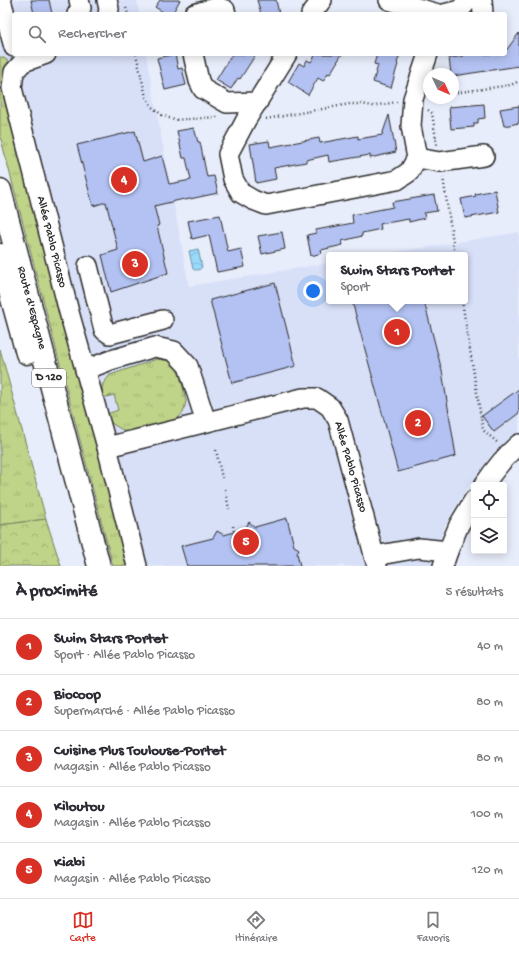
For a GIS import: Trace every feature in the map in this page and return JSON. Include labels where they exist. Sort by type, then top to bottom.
[{"type":"main road","name":"Route d'Espagne","points":[[0,190],[99,566]]},
{"type":"main road","name":"Route d'Espagne","points":[[0,255],[83,566]]},
{"type":"street","points":[[1,0],[12,33]]},
{"type":"street","points":[[78,12],[81,8],[79,0]]},
{"type":"street","points":[[107,0],[108,12]]},
{"type":"street","points":[[313,12],[322,0]]},
{"type":"street","points":[[389,0],[431,12]]},
{"type":"street","points":[[452,12],[460,10],[468,0]]},
{"type":"street","points":[[482,0],[483,12]]},
{"type":"street","points":[[201,12],[217,7],[225,10],[226,12]]},
{"type":"street","name":"Allée Pablo Picasso","points":[[15,56],[12,88],[69,312],[107,447],[137,566]]},
{"type":"street","points":[[203,56],[194,62],[199,81],[204,89],[227,103],[258,102]]},
{"type":"street","points":[[285,56],[228,154],[233,179],[240,192],[252,200],[266,205],[397,180],[409,172],[417,158],[411,126],[413,99],[427,56]]},
{"type":"street","points":[[417,158],[440,162],[484,156]]},
{"type":"street","points":[[88,266],[104,330],[110,334],[163,320]]},
{"type":"street","points":[[69,312],[97,305]]},
{"type":"street","points":[[85,370],[111,360],[155,348],[174,351],[188,366],[206,422]]},
{"type":"street","name":"Allée Pablo Picasso","points":[[107,447],[303,398],[317,398],[330,407],[338,420],[376,561]]},
{"type":"street","points":[[486,482],[514,448]]},
{"type":"street","points":[[376,561],[419,548],[446,558],[459,525],[471,505]]},
{"type":"path","points":[[459,92],[511,85],[519,81]]},
{"type":"path","points":[[462,304],[483,430],[514,448]]},
{"type":"path","points":[[216,450],[222,478]]},
{"type":"path","points":[[225,489],[229,510]]},
{"type":"path","points":[[233,526],[234,532]]},
{"type":"shaded area","points":[[0,0],[137,0],[139,12],[12,12],[12,56],[146,56],[189,286],[326,263],[326,304],[468,304],[468,252],[397,252],[519,232],[519,432],[492,455],[465,491],[445,526],[433,566],[124,566],[0,124]]},
{"type":"green space","points":[[0,57],[7,60],[8,65],[3,76],[2,85],[129,566],[113,566],[3,147],[0,135]]},
{"type":"green space","points":[[0,349],[46,519],[0,525]]},
{"type":"green space","points":[[157,359],[169,361],[179,373],[186,401],[183,413],[177,419],[134,432],[124,431],[111,423],[107,414],[118,410],[114,395],[103,398],[102,385],[110,375]]},
{"type":"green space","points":[[46,519],[61,566],[0,566],[0,525]]},
{"type":"water","points":[[198,249],[202,267],[195,270],[193,269],[189,251]]},
{"type":"building","points":[[31,0],[49,0],[52,12],[34,12]]},
{"type":"building","points":[[160,0],[180,0],[173,12],[163,12],[155,7]]},
{"type":"building","points":[[257,0],[276,0],[279,12],[260,12]]},
{"type":"building","points":[[519,33],[519,66],[459,75],[459,68],[450,68],[449,58],[464,56],[507,56],[507,49]]},
{"type":"building","points":[[175,56],[178,69],[182,68],[186,85],[165,90],[157,58]]},
{"type":"building","points":[[231,56],[255,56],[240,79],[238,78],[231,89],[216,80]]},
{"type":"building","points":[[315,56],[341,56],[330,74],[328,73],[323,81],[318,78],[308,95],[288,82],[299,63],[304,66],[307,60],[311,62]]},
{"type":"building","points":[[376,56],[399,56],[391,88],[373,82],[378,65],[374,64]]},
{"type":"building","points":[[484,104],[485,118],[478,119],[478,123],[474,123],[474,127],[451,129],[449,107]]},
{"type":"building","points":[[519,106],[519,123],[504,126],[500,109]]},
{"type":"building","points":[[389,115],[396,152],[370,158],[370,155],[329,162],[328,155],[306,160],[306,162],[274,168],[276,179],[256,183],[250,144],[269,141],[270,147],[319,138],[320,143],[358,136],[358,139],[382,135]]},
{"type":"building","points":[[194,128],[198,142],[200,142],[207,177],[214,176],[218,193],[154,206],[168,273],[111,292],[102,255],[118,250],[106,202],[93,206],[77,145],[135,131],[143,162],[162,156],[169,184],[191,180],[186,158],[183,158],[177,131]]},
{"type":"building","points":[[495,190],[499,212],[465,218],[461,199],[476,196],[475,194]]},
{"type":"building","points":[[434,195],[437,211],[424,213],[425,218],[409,222],[409,219],[380,224],[381,229],[362,233],[362,236],[342,241],[343,245],[321,250],[322,253],[311,256],[307,235],[316,233],[316,230],[353,223],[352,215],[393,207],[392,202]]},
{"type":"building","points":[[220,215],[228,252],[241,249],[245,267],[217,272],[209,235],[192,239],[188,221]]},
{"type":"building","points":[[282,232],[285,249],[262,254],[258,236]]},
{"type":"building","points":[[275,283],[296,366],[232,383],[210,300]]},
{"type":"building","points":[[353,304],[425,304],[442,371],[456,456],[398,472]]},
{"type":"building","points":[[519,389],[519,413],[494,432],[482,416]]},
{"type":"building","points":[[287,518],[294,546],[299,549],[297,553],[300,566],[187,566],[181,546],[213,538],[217,531],[224,535],[245,529],[249,522],[255,527]]},
{"type":"place","name":"Kiloutou","points":[[124,180]]},
{"type":"place","name":"Cuisine Plus Toulouse-Portet","points":[[135,264]]},
{"type":"place","name":"Swim Stars Portet","points":[[397,332]]},
{"type":"place","name":"Biocoop","points":[[418,423]]},
{"type":"place","name":"Kiabi","points":[[246,542]]}]
